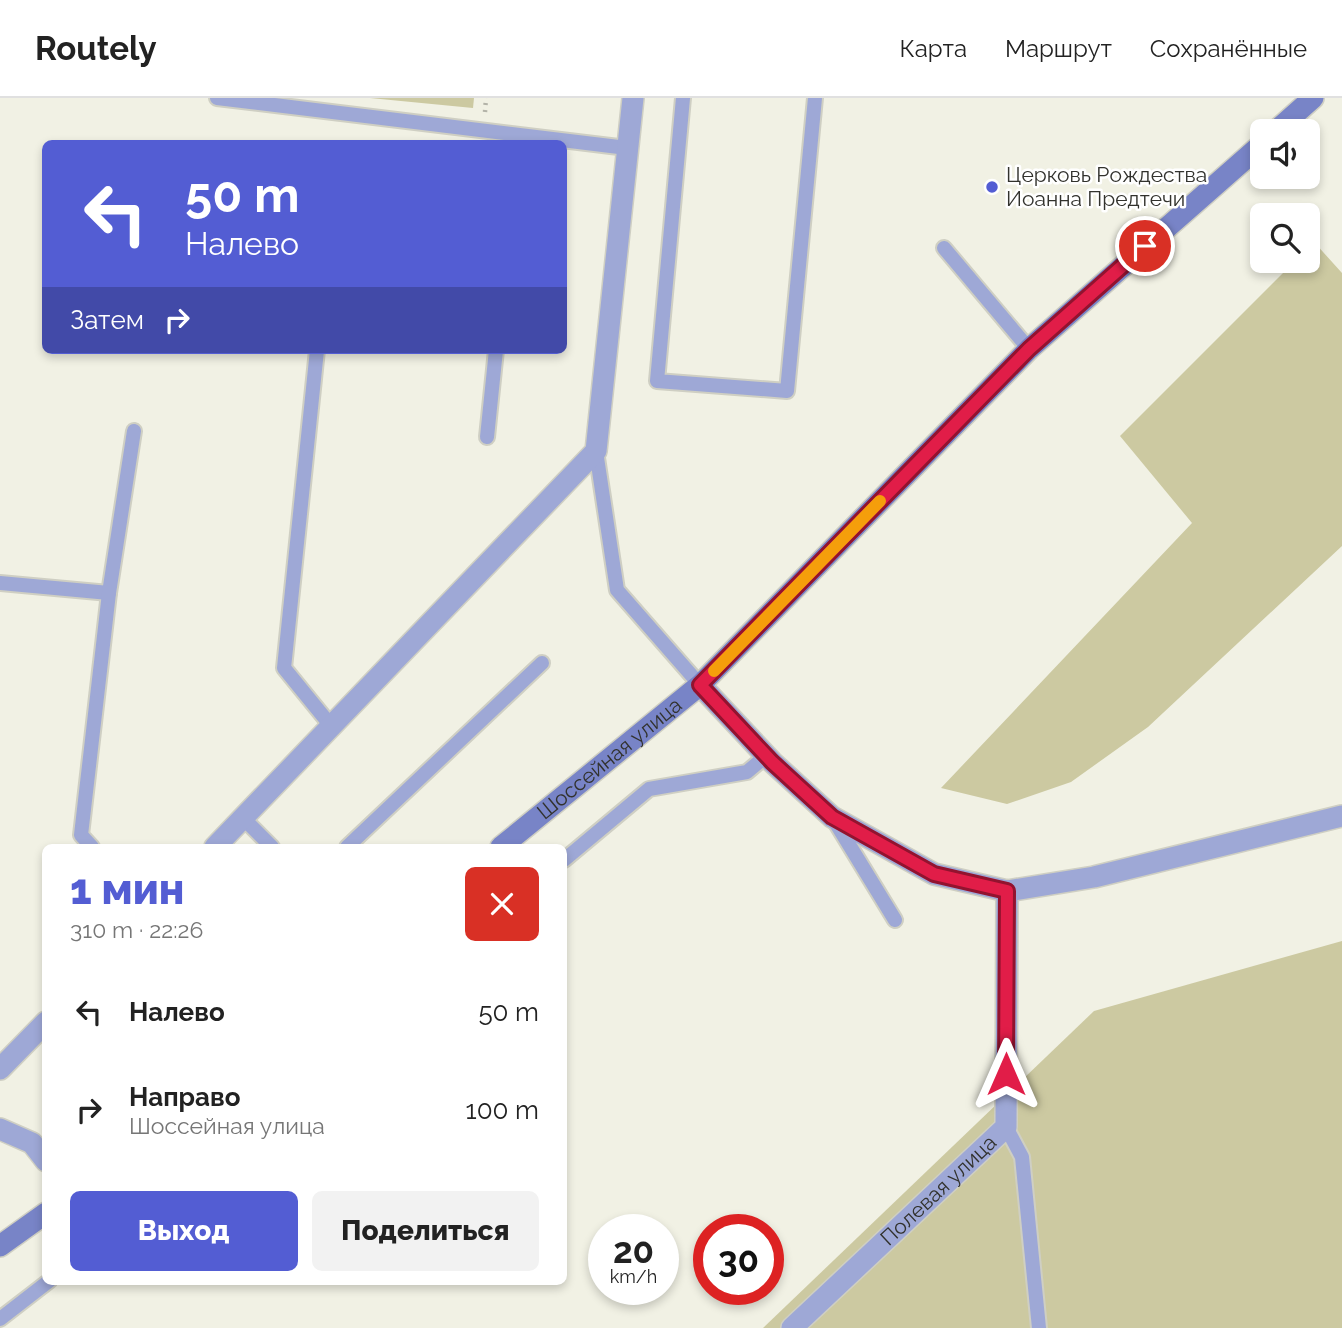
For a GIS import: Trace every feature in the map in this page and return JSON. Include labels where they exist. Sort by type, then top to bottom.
[{"type":"main road","points":[[1289,119],[1313,98]]},
{"type":"main road","name":"Шоссейная улица","points":[[505,844],[700,685],[1029,349],[1250,155]]},
{"type":"main road","points":[[0,1246],[42,1216]]},
{"type":"street","points":[[218,844],[596,451],[633,98]]},
{"type":"street","points":[[700,685],[766,756],[832,817],[934,874],[1007,891],[1094,877],[1342,816]]},
{"type":"street","name":"Полевая улица","points":[[792,1328],[1006,1127],[1007,891]]},
{"type":"street","points":[[0,1069],[42,1026]]},
{"type":"street","points":[[0,1129],[32,1143],[42,1156]]},
{"type":"lane","points":[[217,98],[520,139]]},
{"type":"lane","points":[[683,98],[657,381],[787,391],[815,98]]},
{"type":"lane","points":[[567,143],[627,148]]},
{"type":"lane","points":[[944,248],[1029,349]]},
{"type":"lane","points":[[317,354],[284,668],[332,727]]},
{"type":"lane","points":[[486,438],[496,354]]},
{"type":"lane","points":[[89,844],[81,835],[109,593],[134,431]]},
{"type":"lane","points":[[596,451],[617,590],[700,685]]},
{"type":"lane","points":[[0,583],[109,593]]},
{"type":"lane","points":[[350,844],[542,663]]},
{"type":"lane","points":[[567,857],[649,789],[747,772],[766,756]]},
{"type":"lane","points":[[832,817],[895,920]]},
{"type":"lane","points":[[243,818],[269,844]]},
{"type":"lane","points":[[1006,1127],[1022,1157],[1039,1328]]},
{"type":"lane","points":[[0,1319],[44,1285]]},
{"type":"shaded area","points":[[370,98],[474,98],[473,108]]},
{"type":"shaded area","points":[[1320,249],[1342,273],[1342,546],[1148,727],[1071,782],[1007,804],[941,788],[1192,523],[1120,436],[1283,273],[1320,273]]},
{"type":"shaded area","points":[[1342,941],[1342,1328],[763,1328],[1094,1011]]},
{"type":"slow traffic","points":[[714,671],[880,501]]},
{"type":"place","name":"Церковь Рождества Иоанна Предтечи","points":[[992,187]]},
{"type":"route","points":[[1006,1074],[1007,891],[934,874],[832,817],[797,787],[700,685],[1029,349],[1145,246]]}]
